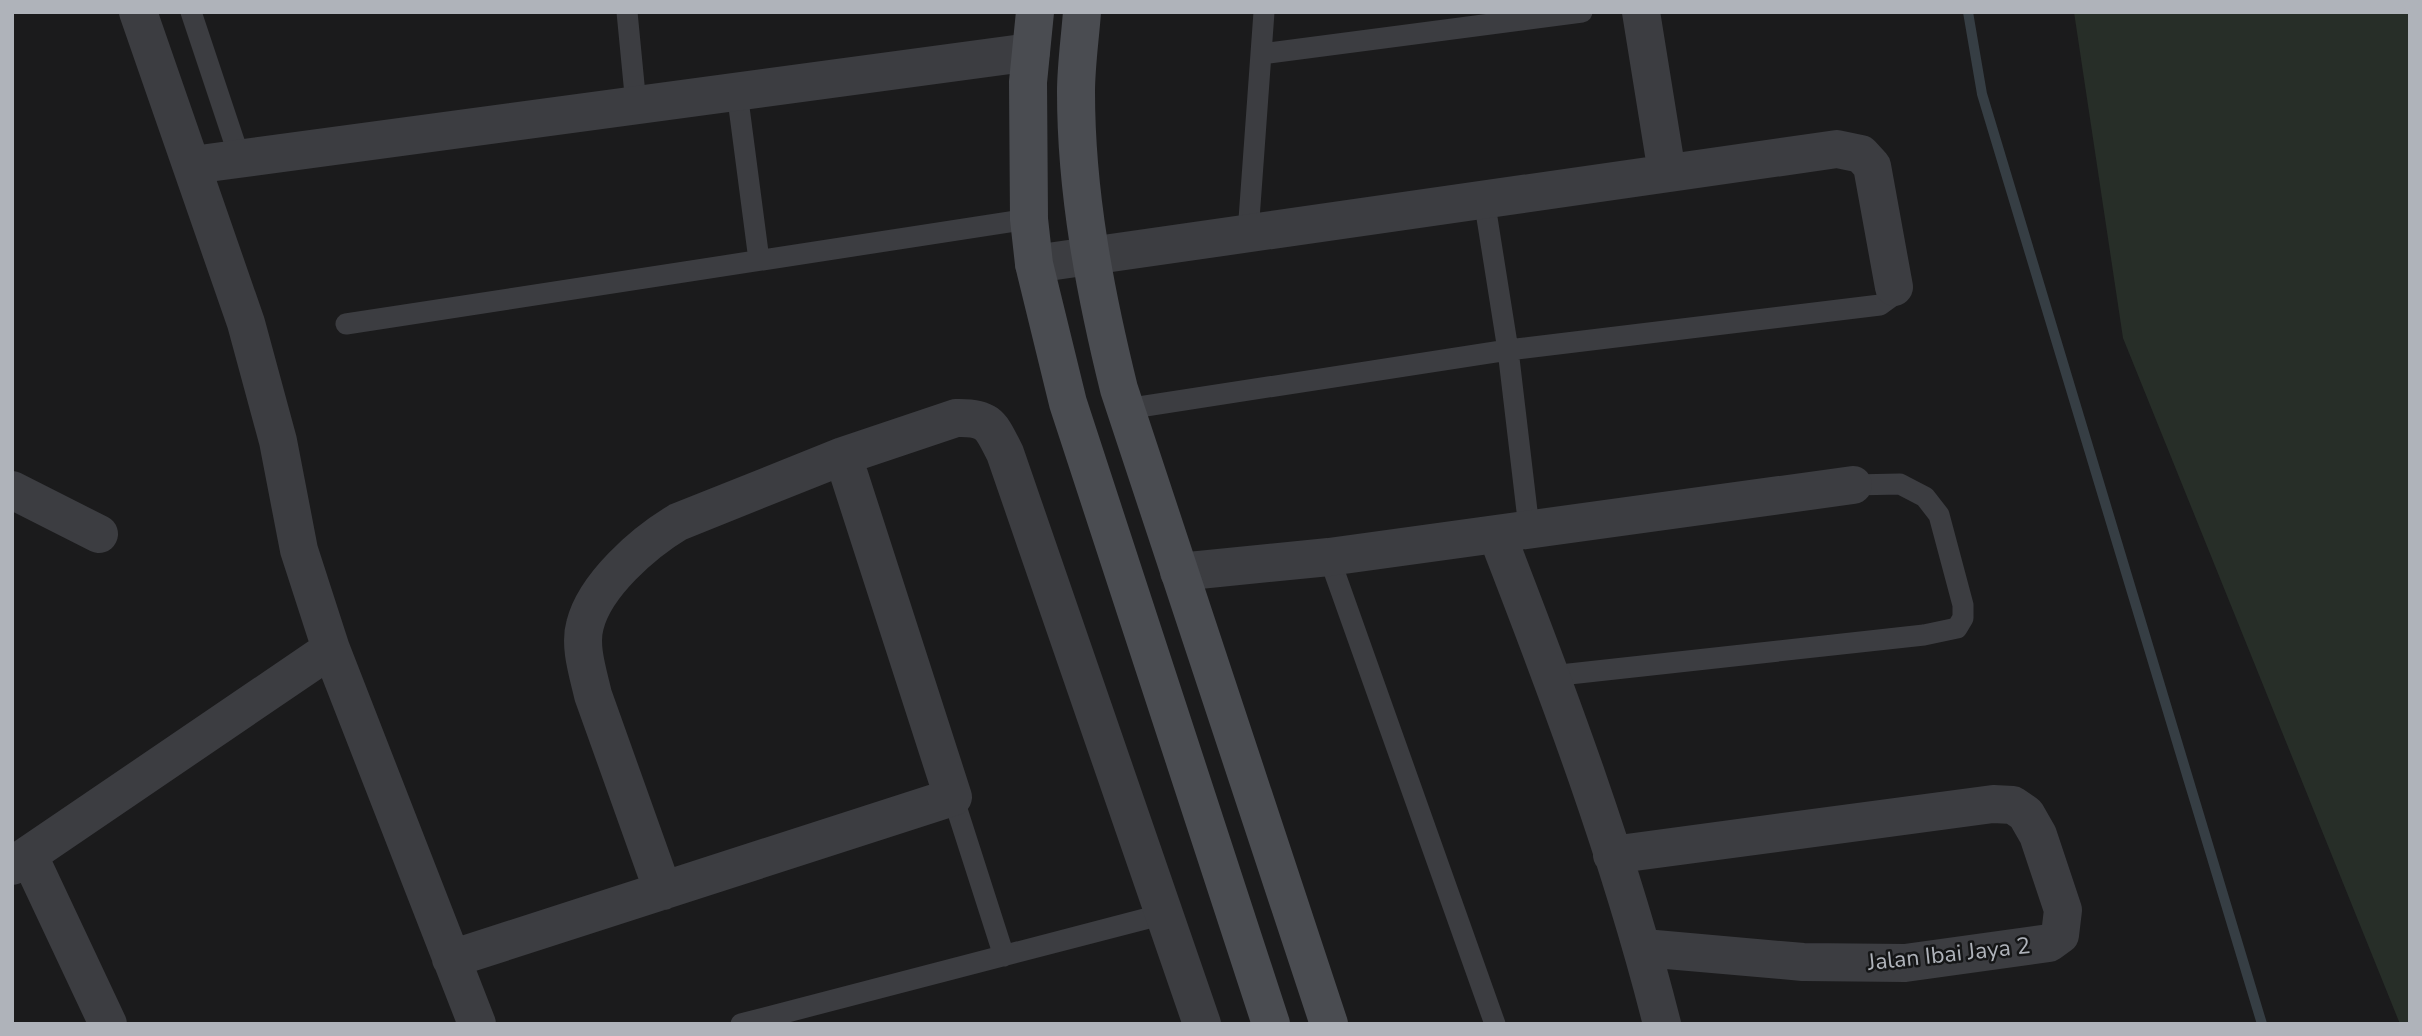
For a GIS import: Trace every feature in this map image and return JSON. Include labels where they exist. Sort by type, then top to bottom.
[{"type":"street","points":[[138,12],[247,323],[276,430],[299,550],[331,649],[477,1024]]},
{"type":"street","points":[[1035,12],[1028,82],[1029,219],[1034,264],[1068,403],[1271,1024]]},
{"type":"street","points":[[1082,12],[1076,90],[1079,169],[1100,313],[1126,409],[1329,1024]]},
{"type":"street","points":[[1641,12],[1667,173]]},
{"type":"street","points":[[193,165],[1031,52]]},
{"type":"street","points":[[1034,264],[1837,149],[1861,154],[1872,166],[1894,287]]},
{"type":"street","points":[[663,891],[593,695],[585,663],[584,627],[593,602],[622,568],[655,536],[678,522],[843,456],[956,418],[974,418],[991,426],[1005,453],[1202,1024]]},
{"type":"street","points":[[451,959],[953,797],[843,456]]},
{"type":"street","points":[[1180,572],[1329,557],[1853,485]]},
{"type":"street","points":[[12,490],[99,534]]},
{"type":"street","points":[[1513,532],[1551,676],[1644,948],[1658,1008]]},
{"type":"street","points":[[108,1024],[84,968],[21,861],[331,649]]},
{"type":"street","name":"Jalan Ibai Jaya 2","points":[[1612,855],[1993,804],[2013,805],[2026,814],[2038,835],[2063,910],[2060,935],[2049,943],[1905,963],[1802,962],[1644,948]]},
{"type":"lane","points":[[191,12],[240,159]]},
{"type":"lane","points":[[628,12],[636,105]]},
{"type":"lane","points":[[1248,233],[1264,12]]},
{"type":"lane","points":[[1261,54],[1582,12]]},
{"type":"lane","points":[[737,92],[759,260]]},
{"type":"lane","points":[[1484,200],[1508,350],[1513,532]]},
{"type":"lane","points":[[346,324],[1029,219]]},
{"type":"lane","points":[[1126,409],[1508,350],[1880,305],[1891,297],[1894,287]]},
{"type":"lane","points":[[1551,676],[1924,635],[1957,628],[1963,618],[1963,605],[1939,515],[1925,497],[1900,484],[1853,485]]},
{"type":"lane","points":[[1329,557],[1495,1024]]},
{"type":"lane","points":[[953,797],[1004,956]]},
{"type":"lane","points":[[741,1024],[1164,914]]},
{"type":"shaded area","points":[[2074,12],[2410,12],[2410,1024],[2400,1024],[2123,338]]},
{"type":"waterway","points":[[1968,12],[1982,94],[2262,1024]]}]
